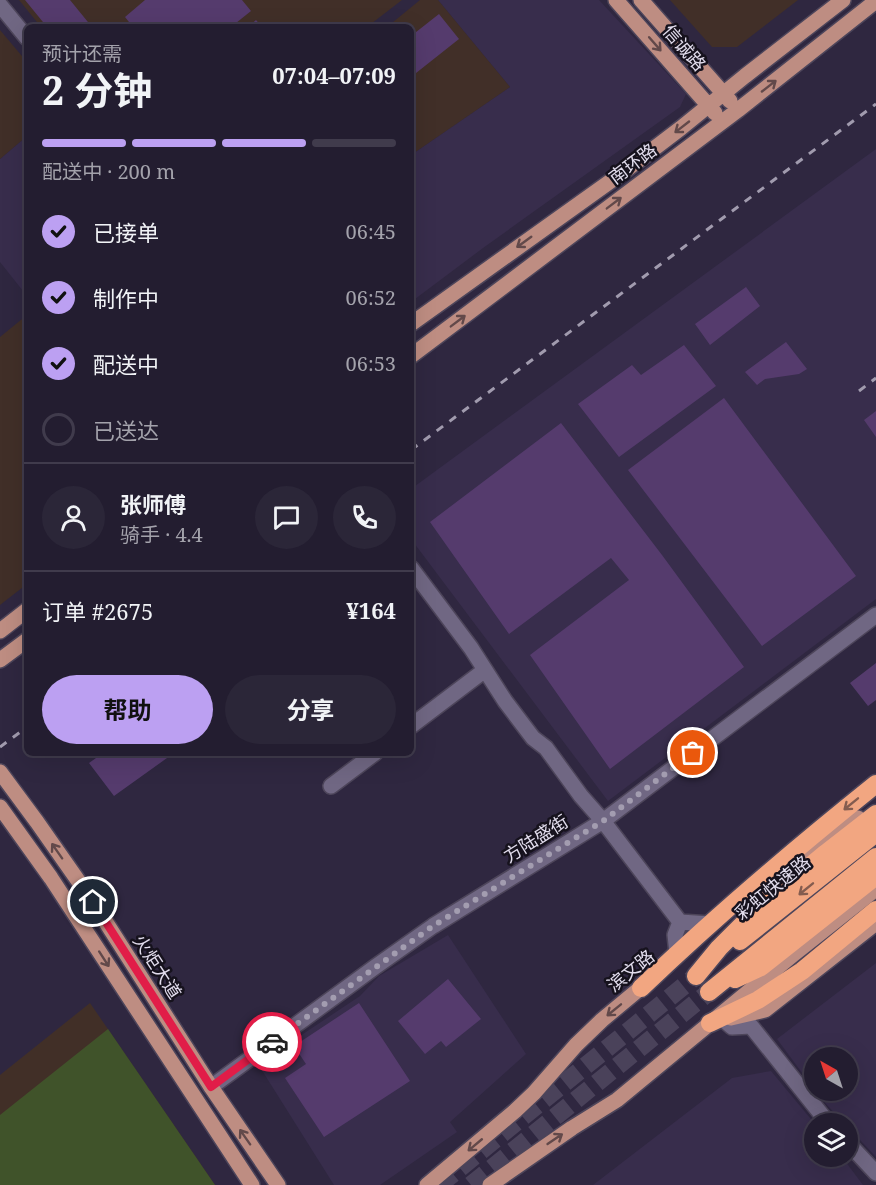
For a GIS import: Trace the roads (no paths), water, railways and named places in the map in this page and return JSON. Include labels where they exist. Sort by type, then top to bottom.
[{"type":"highway","points":[[641,988],[710,924],[876,784]]},
{"type":"highway","name":"彩虹快速路","points":[[876,814],[754,913],[719,948],[696,976],[876,833]]},
{"type":"highway","points":[[709,992],[871,867]]},
{"type":"highway","points":[[717,1022],[758,1000],[802,971],[876,910]]},
{"type":"main road","name":"信诚路","points":[[616,0],[723,122]]},
{"type":"main road","name":"信诚路","points":[[641,0],[738,110]]},
{"type":"main road","name":"南环路","points":[[414,322],[621,173],[843,0]]},
{"type":"main road","name":"南环路","points":[[414,354],[723,122],[876,1]]},
{"type":"main road","points":[[0,630],[24,612]]},
{"type":"main road","points":[[0,660],[24,642]]},
{"type":"main road","name":"火炬大道","points":[[0,772],[93,902],[211,1087],[278,1185]]},
{"type":"main road","points":[[0,807],[51,878],[252,1185]]},
{"type":"main road","name":"滨文路","points":[[428,1185],[534,1093],[555,1067],[602,1020],[815,847],[876,807]]},
{"type":"main road","points":[[490,1185],[617,1100],[717,1022],[876,889]]},
{"type":"main road","points":[[717,1022],[765,1010],[876,923]]},
{"type":"street","points":[[0,5],[24,34]]},
{"type":"street","points":[[414,571],[533,738],[546,748],[680,922],[710,924]]},
{"type":"street","name":"方陆盛街","points":[[211,1087],[433,926],[603,821],[876,615]]},
{"type":"street","points":[[414,724],[485,670]]},
{"type":"street","points":[[331,786],[371,756]]},
{"type":"street","points":[[677,953],[675,935],[680,922]]},
{"type":"street","points":[[751,1026],[760,1012]]},
{"type":"street","points":[[717,1022],[732,1027],[751,1026]]},
{"type":"street","points":[[751,1026],[820,1113]]},
{"type":"street","points":[[858,1154],[876,1173]]},
{"type":"tunnel","points":[[439,1185],[696,976]]},
{"type":"tunnel","points":[[471,1185],[709,992]]},
{"type":"railway","points":[[414,448],[876,104]]},
{"type":"railway","points":[[859,391],[876,378]]},
{"type":"railway","points":[[0,747],[24,729]]}]
